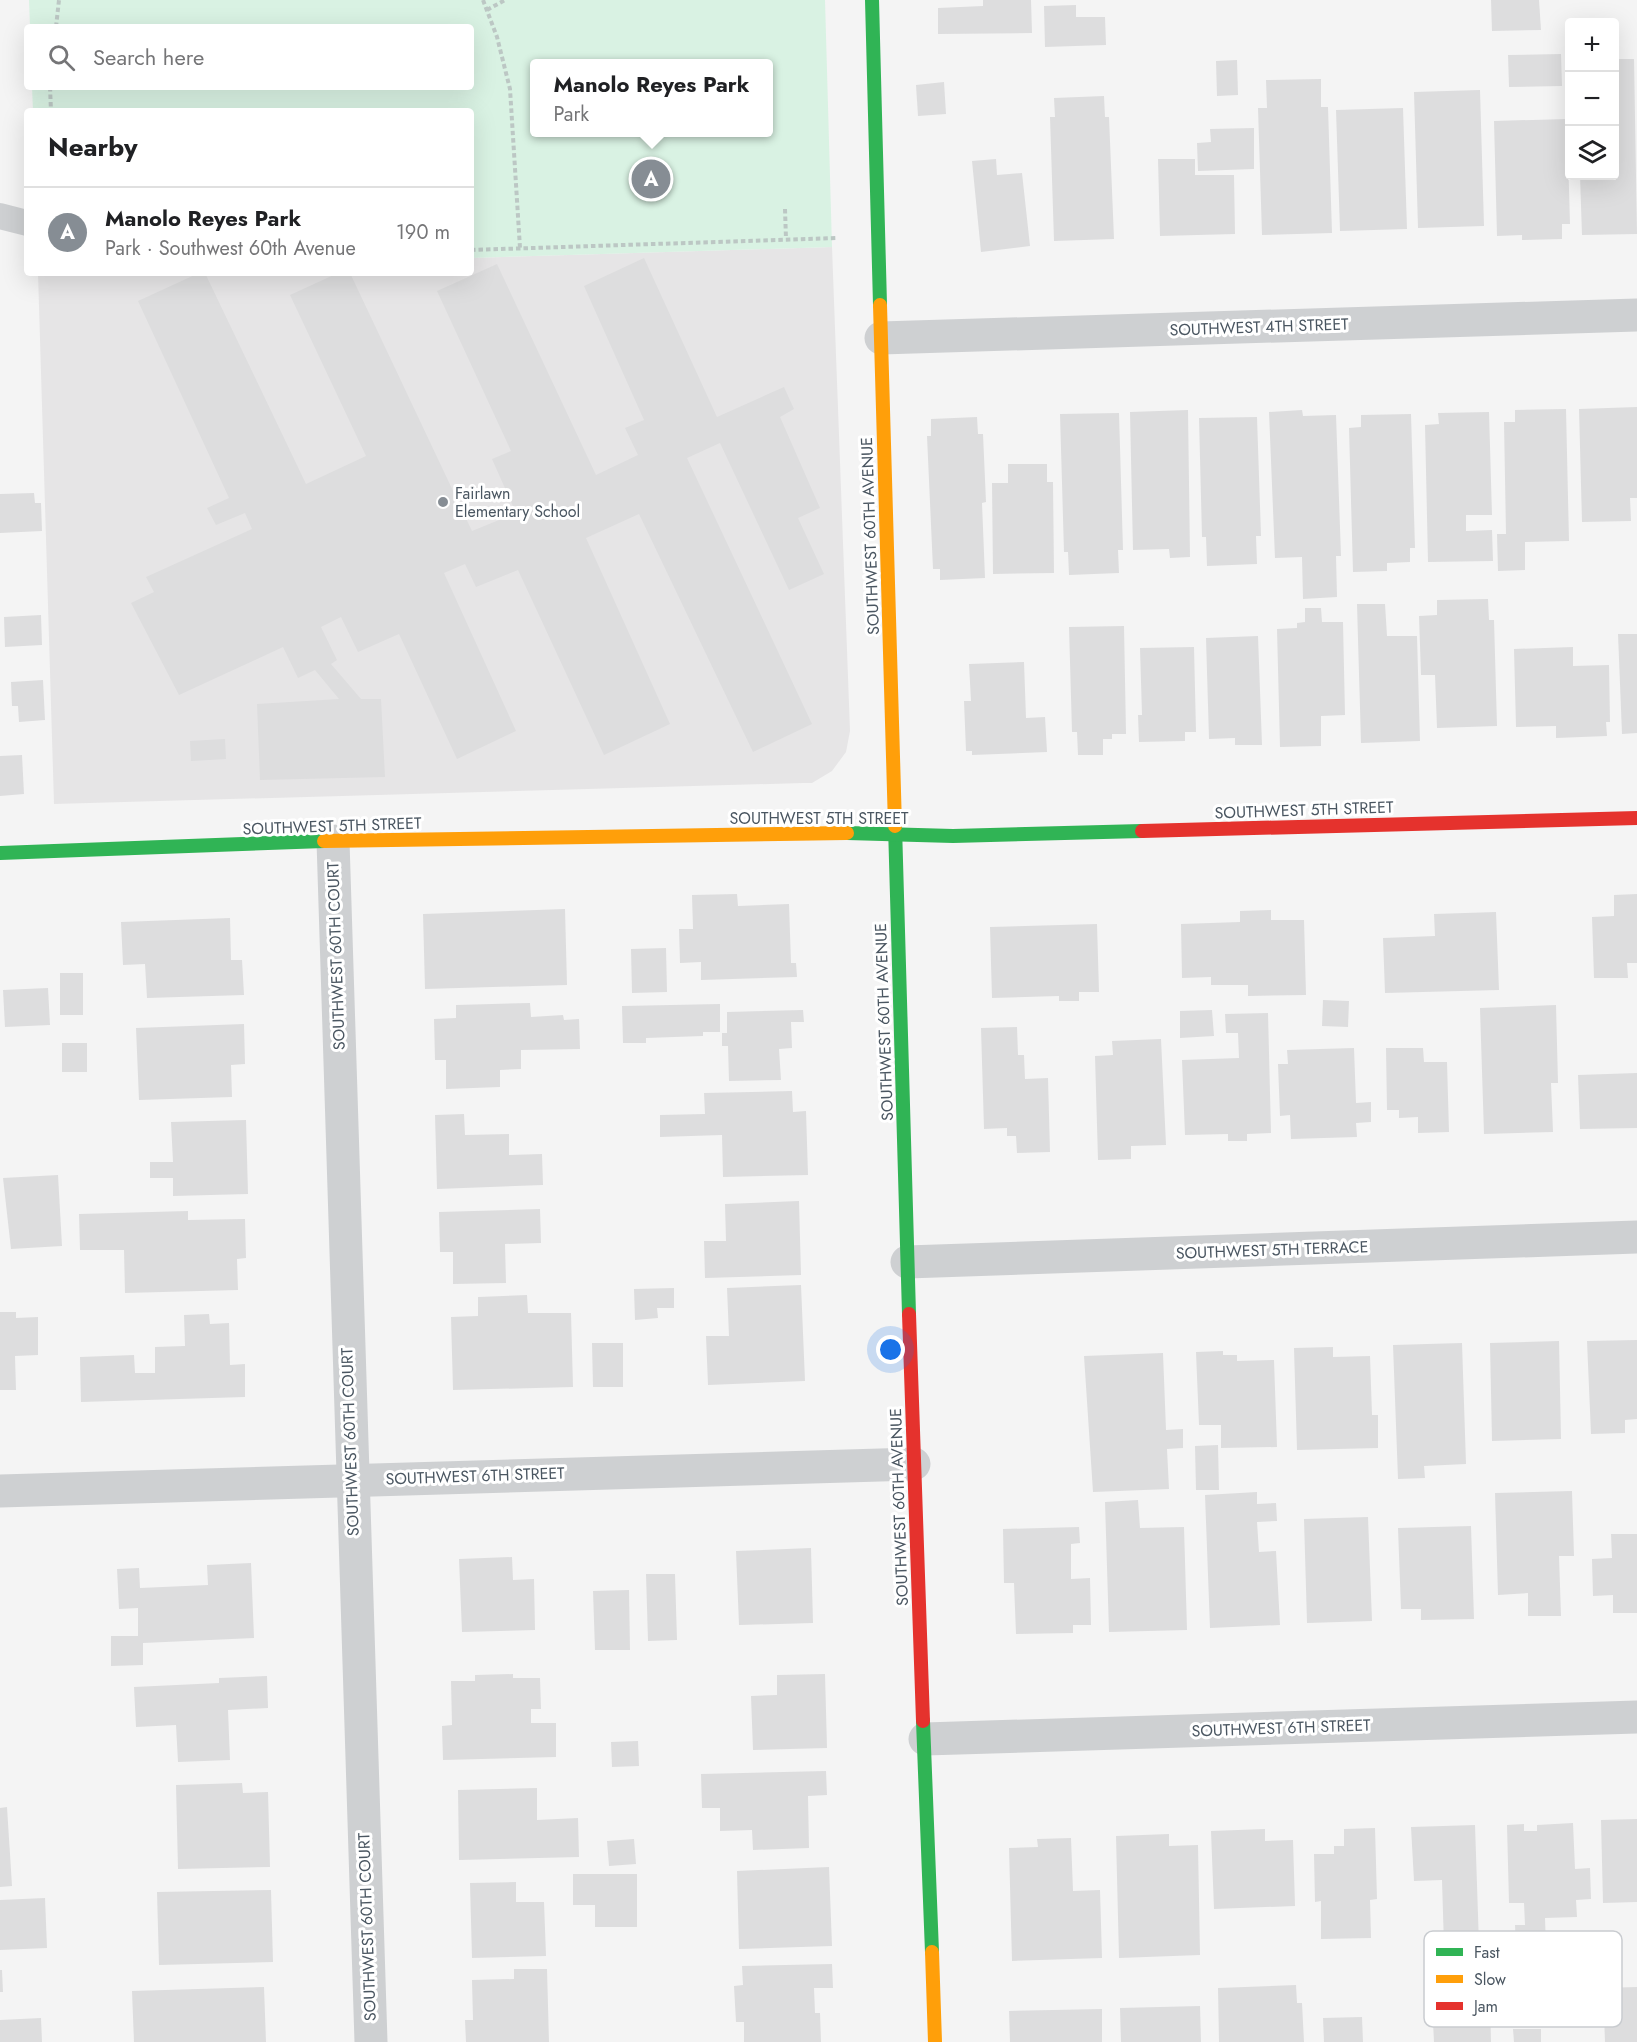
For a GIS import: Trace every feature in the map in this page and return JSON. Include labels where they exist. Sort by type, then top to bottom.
[{"type":"street","name":"SOUTHWEST 60TH AVENUE","points":[[872,0],[907,1262],[935,2042]]},
{"type":"street","name":"SOUTHWEST 4TH STREET","points":[[881,338],[1637,315]]},
{"type":"street","name":"SOUTHWEST 5TH STREET","points":[[0,854],[333,841],[827,831],[953,836],[1637,818]]},
{"type":"street","name":"SOUTHWEST 60TH COURT","points":[[333,841],[351,1479],[371,2042]]},
{"type":"street","name":"SOUTHWEST 5TH TERRACE","points":[[907,1262],[1637,1237]]},
{"type":"street","name":"SOUTHWEST 6TH STREET","points":[[0,1491],[914,1464]]},
{"type":"street","name":"SOUTHWEST 6TH STREET","points":[[925,1739],[1637,1717]]},
{"type":"lane","points":[[0,216],[24,223]]},
{"type":"path","points":[[56,24],[59,0]]},
{"type":"path","points":[[483,0],[497,37],[510,89],[520,248]]},
{"type":"path","points":[[487,10],[505,0]]},
{"type":"path","points":[[50,90],[51,108]]},
{"type":"path","points":[[785,209],[786,239]]},
{"type":"path","points":[[474,250],[838,238]]},
{"type":"shaded area","name":"Fairlawn Elementary School","points":[[832,247],[850,731],[846,752],[832,771],[812,783],[54,804],[38,276],[474,276],[474,258]]},
{"type":"green space","points":[[29,0],[825,0],[832,247],[474,258],[474,108],[33,108],[32,90],[474,90],[474,24],[30,24]]},
{"type":"building","points":[[983,0],[1031,0],[1032,33],[938,34],[938,8],[983,6]]},
{"type":"building","points":[[1491,0],[1539,0],[1541,30],[1492,31]]},
{"type":"building","points":[[1076,5],[1076,17],[1105,17],[1106,45],[1045,47],[1044,6]]},
{"type":"building","points":[[1561,54],[1562,86],[1509,87],[1508,55]]},
{"type":"building","points":[[1619,59],[1634,59],[1637,234],[1582,235],[1580,180],[1619,180]]},
{"type":"building","points":[[1237,60],[1238,95],[1217,96],[1216,61]]},
{"type":"building","points":[[1321,79],[1321,107],[1328,107],[1332,233],[1262,235],[1258,108],[1267,108],[1266,80]]},
{"type":"building","points":[[944,82],[946,114],[918,116],[916,85]]},
{"type":"building","points":[[1480,90],[1484,226],[1418,228],[1414,92]]},
{"type":"building","points":[[1104,96],[1105,117],[1109,117],[1114,239],[1054,241],[1050,117],[1055,117],[1054,98]]},
{"type":"building","points":[[1403,108],[1407,229],[1340,231],[1336,110]]},
{"type":"building","points":[[1565,119],[1565,180],[1569,180],[1570,224],[1562,224],[1562,239],[1522,240],[1522,235],[1497,236],[1494,121]]},
{"type":"building","points":[[1254,128],[1254,169],[1198,171],[1197,143],[1211,142],[1210,129]]},
{"type":"building","points":[[996,159],[997,175],[1022,173],[1030,246],[981,252],[972,161]]},
{"type":"building","points":[[1158,159],[1195,159],[1195,175],[1234,175],[1235,234],[1160,236]]},
{"type":"building","points":[[644,258],[717,417],[784,387],[794,409],[780,417],[820,508],[798,518],[824,574],[789,590],[720,443],[687,458],[812,724],[753,752],[639,514],[586,538],[670,724],[604,755],[518,570],[476,587],[465,564],[444,573],[516,731],[457,759],[399,634],[358,652],[341,617],[321,627],[337,660],[331,664],[361,699],[381,699],[385,777],[260,780],[257,704],[339,699],[315,670],[298,678],[283,647],[179,695],[131,603],[154,592],[146,577],[252,529],[245,513],[216,525],[207,508],[229,498],[138,301],[192,276],[206,276],[306,484],[366,456],[290,295],[331,276],[351,276],[472,531],[516,513],[492,459],[511,451],[437,291],[497,264],[596,475],[638,455],[625,428],[644,420],[584,286]]},
{"type":"building","points":[[1637,407],[1637,498],[1630,498],[1631,521],[1582,522],[1579,409]]},
{"type":"building","points":[[1566,409],[1569,541],[1525,542],[1525,570],[1498,571],[1497,534],[1506,534],[1504,422],[1515,422],[1515,410]]},
{"type":"building","points":[[1188,410],[1190,557],[1170,558],[1169,549],[1133,550],[1130,412]]},
{"type":"building","points":[[1302,410],[1303,416],[1336,415],[1341,556],[1336,556],[1337,597],[1303,599],[1302,557],[1275,558],[1269,412]]},
{"type":"building","points":[[1489,412],[1492,515],[1466,515],[1466,531],[1492,530],[1493,561],[1428,562],[1425,425],[1439,424],[1438,413]]},
{"type":"building","points":[[1119,413],[1123,550],[1118,550],[1119,573],[1069,575],[1068,552],[1064,552],[1060,414]]},
{"type":"building","points":[[1411,414],[1415,548],[1410,548],[1410,562],[1387,563],[1387,571],[1353,572],[1349,428],[1361,427],[1361,415]]},
{"type":"building","points":[[977,417],[978,434],[983,434],[986,502],[982,503],[985,578],[940,580],[940,569],[933,569],[927,436],[931,436],[931,419]]},
{"type":"building","points":[[1257,417],[1261,536],[1256,536],[1257,564],[1207,566],[1206,537],[1202,537],[1199,418]]},
{"type":"building","points":[[1008,464],[1047,464],[1047,482],[1053,482],[1054,573],[993,574],[992,483],[1008,483]]},
{"type":"building","points":[[34,493],[35,503],[41,503],[42,531],[0,533],[0,494]]},
{"type":"building","points":[[1488,599],[1489,620],[1494,620],[1497,726],[1437,728],[1435,675],[1421,675],[1419,616],[1437,615],[1437,600]]},
{"type":"building","points":[[1357,604],[1385,604],[1387,636],[1417,636],[1420,741],[1361,743]]},
{"type":"building","points":[[1305,608],[1321,608],[1322,622],[1343,622],[1345,715],[1321,716],[1321,746],[1280,747],[1277,629],[1297,628],[1297,623],[1305,622]]},
{"type":"building","points":[[41,615],[42,645],[5,647],[4,617]]},
{"type":"building","points":[[1124,626],[1126,734],[1112,734],[1112,739],[1103,739],[1103,755],[1078,755],[1077,732],[1072,732],[1069,627]]},
{"type":"building","points":[[1618,634],[1637,634],[1637,733],[1622,734]]},
{"type":"building","points":[[1258,636],[1262,745],[1235,745],[1235,738],[1209,739],[1206,638]]},
{"type":"building","points":[[1194,647],[1196,732],[1185,732],[1185,741],[1139,742],[1138,715],[1142,715],[1140,648]]},
{"type":"building","points":[[1573,647],[1573,666],[1609,665],[1610,722],[1606,722],[1607,736],[1556,738],[1556,726],[1516,727],[1514,649]]},
{"type":"building","points":[[1024,662],[1026,718],[1045,717],[1047,752],[972,755],[972,751],[966,751],[964,701],[971,701],[969,664]]},
{"type":"building","points":[[43,680],[45,720],[19,722],[18,706],[12,706],[11,682]]},
{"type":"building","points":[[225,739],[226,759],[191,761],[190,741]]},
{"type":"building","points":[[22,755],[24,794],[0,796],[0,756]]},
{"type":"building","points":[[737,894],[738,906],[789,904],[791,963],[796,963],[797,977],[701,980],[701,962],[680,963],[679,929],[693,929],[692,895]]},
{"type":"building","points":[[1637,894],[1637,963],[1627,963],[1628,978],[1594,978],[1592,917],[1614,916],[1614,895]]},
{"type":"building","points":[[565,909],[567,985],[425,989],[423,914]]},
{"type":"building","points":[[1271,910],[1271,920],[1304,920],[1306,995],[1248,996],[1248,985],[1211,985],[1211,977],[1182,978],[1181,924],[1240,922],[1240,911]]},
{"type":"building","points":[[1496,912],[1499,990],[1385,993],[1383,938],[1435,936],[1434,914]]},
{"type":"building","points":[[230,918],[231,960],[242,960],[244,995],[147,998],[145,964],[123,965],[121,922]]},
{"type":"building","points":[[1097,924],[1099,992],[1079,992],[1079,1001],[1059,1001],[1059,996],[992,998],[990,927]]},
{"type":"building","points":[[666,948],[667,992],[632,993],[631,949]]},
{"type":"building","points":[[60,973],[83,973],[83,1015],[60,1015]]},
{"type":"building","points":[[48,988],[50,1025],[5,1027],[3,990]]},
{"type":"building","points":[[1323,1000],[1349,1001],[1348,1027],[1322,1026]]},
{"type":"building","points":[[530,1003],[531,1017],[563,1015],[564,1020],[579,1019],[580,1049],[521,1050],[521,1069],[500,1070],[500,1087],[446,1089],[446,1060],[435,1060],[434,1019],[456,1018],[456,1005]]},
{"type":"building","points":[[720,1004],[720,1032],[703,1032],[703,1036],[646,1038],[646,1043],[623,1043],[622,1006]]},
{"type":"building","points":[[1556,1005],[1558,1083],[1551,1083],[1553,1132],[1484,1134],[1480,1008]]},
{"type":"building","points":[[803,1010],[804,1022],[791,1022],[792,1048],[779,1049],[781,1080],[729,1081],[728,1046],[722,1046],[722,1033],[727,1033],[727,1012]]},
{"type":"building","points":[[1212,1010],[1214,1036],[1180,1038],[1180,1011]]},
{"type":"building","points":[[1268,1013],[1271,1133],[1247,1134],[1247,1141],[1228,1141],[1228,1134],[1185,1135],[1182,1060],[1239,1058],[1238,1033],[1226,1033],[1225,1014]]},
{"type":"building","points":[[244,1024],[245,1064],[231,1065],[232,1097],[139,1100],[136,1028]]},
{"type":"building","points":[[1017,1027],[1018,1055],[1024,1055],[1025,1079],[1048,1078],[1050,1152],[1017,1153],[1016,1136],[1007,1136],[1007,1128],[984,1129],[981,1028]]},
{"type":"building","points":[[1161,1039],[1166,1145],[1131,1146],[1131,1159],[1098,1160],[1095,1056],[1113,1055],[1112,1041]]},
{"type":"building","points":[[62,1043],[87,1043],[87,1072],[62,1072]]},
{"type":"building","points":[[1354,1048],[1356,1103],[1371,1102],[1371,1122],[1356,1123],[1357,1137],[1291,1139],[1290,1115],[1280,1116],[1278,1064],[1288,1064],[1287,1050]]},
{"type":"building","points":[[1386,1048],[1423,1048],[1424,1062],[1447,1062],[1449,1132],[1418,1133],[1418,1117],[1399,1118],[1399,1110],[1387,1110]]},
{"type":"building","points":[[1637,1073],[1637,1128],[1580,1129],[1578,1075]]},
{"type":"building","points":[[792,1091],[793,1112],[806,1111],[808,1175],[723,1177],[722,1135],[660,1137],[660,1115],[705,1114],[704,1093]]},
{"type":"building","points":[[464,1114],[465,1135],[509,1134],[509,1155],[542,1154],[543,1185],[437,1189],[435,1115]]},
{"type":"building","points":[[246,1120],[248,1194],[173,1196],[173,1178],[150,1178],[150,1162],[173,1162],[171,1122]]},
{"type":"building","points":[[58,1175],[62,1246],[11,1249],[3,1178]]},
{"type":"building","points":[[799,1201],[801,1275],[705,1278],[704,1241],[726,1241],[725,1204]]},
{"type":"building","points":[[540,1209],[541,1243],[505,1244],[506,1283],[453,1284],[453,1252],[440,1252],[439,1212]]},
{"type":"building","points":[[188,1211],[188,1220],[245,1219],[246,1258],[237,1259],[238,1290],[125,1293],[124,1250],[80,1250],[79,1214]]},
{"type":"building","points":[[801,1285],[805,1381],[708,1385],[706,1336],[729,1336],[727,1288]]},
{"type":"building","points":[[674,1288],[674,1308],[657,1308],[658,1318],[635,1320],[634,1289]]},
{"type":"building","points":[[527,1295],[528,1313],[571,1313],[573,1387],[453,1390],[451,1317],[478,1316],[478,1297]]},
{"type":"building","points":[[0,1312],[16,1312],[16,1318],[38,1317],[38,1355],[15,1356],[16,1390],[0,1390]]},
{"type":"building","points":[[209,1314],[210,1324],[229,1323],[230,1365],[245,1364],[245,1397],[81,1402],[80,1357],[134,1355],[135,1373],[155,1373],[155,1347],[185,1346],[184,1315]]},
{"type":"building","points":[[1637,1340],[1637,1419],[1625,1420],[1625,1433],[1591,1434],[1587,1341]]},
{"type":"building","points":[[1559,1341],[1561,1439],[1492,1441],[1490,1343]]},
{"type":"building","points":[[592,1343],[623,1343],[623,1387],[593,1387]]},
{"type":"building","points":[[1462,1343],[1466,1464],[1424,1466],[1425,1478],[1398,1479],[1393,1345]]},
{"type":"building","points":[[1333,1347],[1333,1357],[1370,1356],[1372,1415],[1378,1415],[1378,1448],[1297,1450],[1294,1348]]},
{"type":"building","points":[[1223,1351],[1223,1355],[1237,1355],[1237,1361],[1274,1360],[1277,1447],[1221,1448],[1221,1425],[1199,1425],[1196,1352]]},
{"type":"building","points":[[1163,1353],[1166,1430],[1183,1429],[1183,1448],[1167,1449],[1169,1489],[1093,1492],[1084,1356]]},
{"type":"building","points":[[1218,1445],[1219,1490],[1196,1490],[1195,1446]]},
{"type":"building","points":[[1572,1491],[1574,1556],[1559,1556],[1561,1616],[1528,1616],[1528,1593],[1498,1595],[1495,1493]]},
{"type":"building","points":[[1257,1492],[1257,1504],[1276,1503],[1277,1521],[1257,1522],[1259,1552],[1276,1551],[1280,1625],[1210,1628],[1205,1495]]},
{"type":"building","points":[[1138,1500],[1140,1528],[1184,1527],[1187,1630],[1109,1632],[1105,1502]]},
{"type":"building","points":[[1368,1517],[1372,1621],[1307,1623],[1304,1519]]},
{"type":"building","points":[[1471,1526],[1474,1619],[1421,1620],[1421,1609],[1401,1609],[1398,1528]]},
{"type":"building","points":[[1079,1527],[1080,1543],[1071,1544],[1071,1579],[1090,1578],[1091,1625],[1073,1625],[1073,1633],[1016,1634],[1014,1583],[1004,1583],[1003,1529]]},
{"type":"building","points":[[1611,1534],[1637,1534],[1637,1613],[1613,1613],[1613,1595],[1593,1596],[1592,1559],[1612,1558]]},
{"type":"building","points":[[811,1548],[813,1623],[739,1625],[736,1551]]},
{"type":"building","points":[[512,1557],[513,1580],[534,1579],[535,1630],[462,1632],[459,1559]]},
{"type":"building","points":[[251,1563],[254,1638],[143,1643],[143,1665],[111,1666],[111,1636],[138,1636],[138,1608],[119,1609],[117,1569],[139,1568],[140,1588],[208,1585],[207,1565]]},
{"type":"building","points":[[646,1574],[675,1574],[677,1640],[648,1641]]},
{"type":"building","points":[[629,1590],[630,1650],[595,1650],[593,1591]]},
{"type":"building","points":[[513,1674],[513,1678],[540,1678],[541,1709],[531,1709],[531,1723],[556,1723],[556,1757],[443,1760],[442,1726],[452,1725],[451,1681],[475,1681],[475,1675]]},
{"type":"building","points":[[825,1674],[827,1748],[753,1750],[751,1696],[777,1695],[777,1675]]},
{"type":"building","points":[[267,1676],[268,1708],[228,1710],[230,1760],[178,1762],[176,1725],[136,1727],[134,1687],[219,1683],[219,1678]]},
{"type":"building","points":[[638,1741],[639,1766],[612,1767],[611,1742]]},
{"type":"building","points":[[826,1771],[827,1795],[808,1796],[809,1848],[753,1850],[752,1830],[720,1831],[720,1808],[702,1808],[701,1774]]},
{"type":"building","points":[[242,1783],[243,1793],[268,1792],[270,1867],[178,1869],[176,1785]]},
{"type":"building","points":[[537,1788],[537,1820],[578,1818],[579,1857],[459,1860],[458,1790]]},
{"type":"building","points":[[7,1807],[12,1886],[0,1887],[0,1808]]},
{"type":"building","points":[[1637,1819],[1637,1902],[1603,1903],[1601,1820]]},
{"type":"building","points":[[1573,1823],[1575,1869],[1590,1868],[1591,1899],[1576,1900],[1577,1917],[1545,1918],[1545,1931],[1515,1931],[1515,1925],[1525,1925],[1524,1903],[1509,1903],[1507,1825],[1524,1824],[1524,1831],[1537,1831],[1537,1825]]},
{"type":"building","points":[[1475,1825],[1479,1931],[1444,1931],[1442,1880],[1414,1881],[1411,1827]]},
{"type":"building","points":[[1375,1828],[1377,1899],[1370,1900],[1371,1938],[1321,1939],[1321,1901],[1315,1902],[1314,1854],[1334,1854],[1334,1846],[1344,1846],[1344,1829]]},
{"type":"building","points":[[1265,1829],[1265,1841],[1293,1840],[1295,1906],[1214,1909],[1211,1831]]},
{"type":"building","points":[[1169,1834],[1169,1846],[1198,1845],[1200,1955],[1119,1958],[1116,1836]]},
{"type":"building","points":[[1071,1838],[1073,1891],[1100,1890],[1102,1958],[1012,1961],[1009,1848],[1038,1847],[1037,1839]]},
{"type":"building","points":[[634,1839],[636,1864],[609,1866],[607,1841]]},
{"type":"building","points":[[829,1867],[832,1946],[739,1949],[737,1871]]},
{"type":"building","points":[[573,1874],[637,1874],[637,1927],[595,1927],[595,1905],[573,1905]]},
{"type":"building","points":[[516,1882],[516,1902],[544,1902],[546,1956],[472,1958],[470,1883]]},
{"type":"building","points":[[271,1890],[273,1962],[159,1965],[157,1892]]},
{"type":"building","points":[[45,1898],[47,1948],[0,1950],[0,1900]]},
{"type":"building","points":[[832,1964],[833,1988],[814,1988],[815,2013],[820,2013],[821,2042],[744,2042],[744,2022],[736,2022],[734,1986],[743,1985],[742,1966]]},
{"type":"building","points":[[514,1969],[547,1969],[549,2042],[466,2042],[465,2020],[473,2020],[472,1980],[514,1979]]},
{"type":"building","points":[[0,1970],[2,1970],[3,1992],[0,1992]]},
{"type":"building","points":[[1296,1985],[1297,2003],[1302,2003],[1304,2042],[1219,2042],[1218,1988]]},
{"type":"building","points":[[264,1987],[266,2042],[134,2042],[132,1991]]},
{"type":"building","points":[[1622,1987],[1637,1987],[1637,2042],[1605,2042],[1604,2027],[1622,2027]]},
{"type":"building","points":[[1200,2006],[1201,2042],[1121,2042],[1120,2008]]},
{"type":"building","points":[[1102,2009],[1102,2042],[1010,2042],[1009,2011]]},
{"type":"building","points":[[1362,2017],[1363,2042],[1324,2042],[1323,2018]]},
{"type":"building","points":[[41,2018],[42,2042],[0,2042],[0,2020]]},
{"type":"building","points":[[1433,2027],[1491,2027],[1491,2042],[1434,2042]]},
{"type":"building","points":[[1513,2029],[1541,2029],[1541,2042],[1514,2042]]},
{"type":"traffic: fast","points":[[872,0],[880,305]]},
{"type":"traffic: fast","points":[[895,826],[909,1314]]},
{"type":"traffic: fast","points":[[847,833],[953,836],[1142,831]]},
{"type":"traffic: fast","points":[[0,853],[324,841]]},
{"type":"traffic: fast","points":[[923,1721],[932,1952]]},
{"type":"traffic: slow","points":[[880,305],[895,826]]},
{"type":"traffic: slow","points":[[324,841],[847,833]]},
{"type":"traffic: slow","points":[[932,1952],[935,2042]]},
{"type":"traffic: jam","points":[[1142,831],[1637,818]]},
{"type":"traffic: jam","points":[[909,1314],[923,1721]]},
{"type":"place","name":"Manolo Reyes Park","points":[[651,179]]},
{"type":"place","name":"Fairlawn Elementary School","points":[[443,502]]}]
